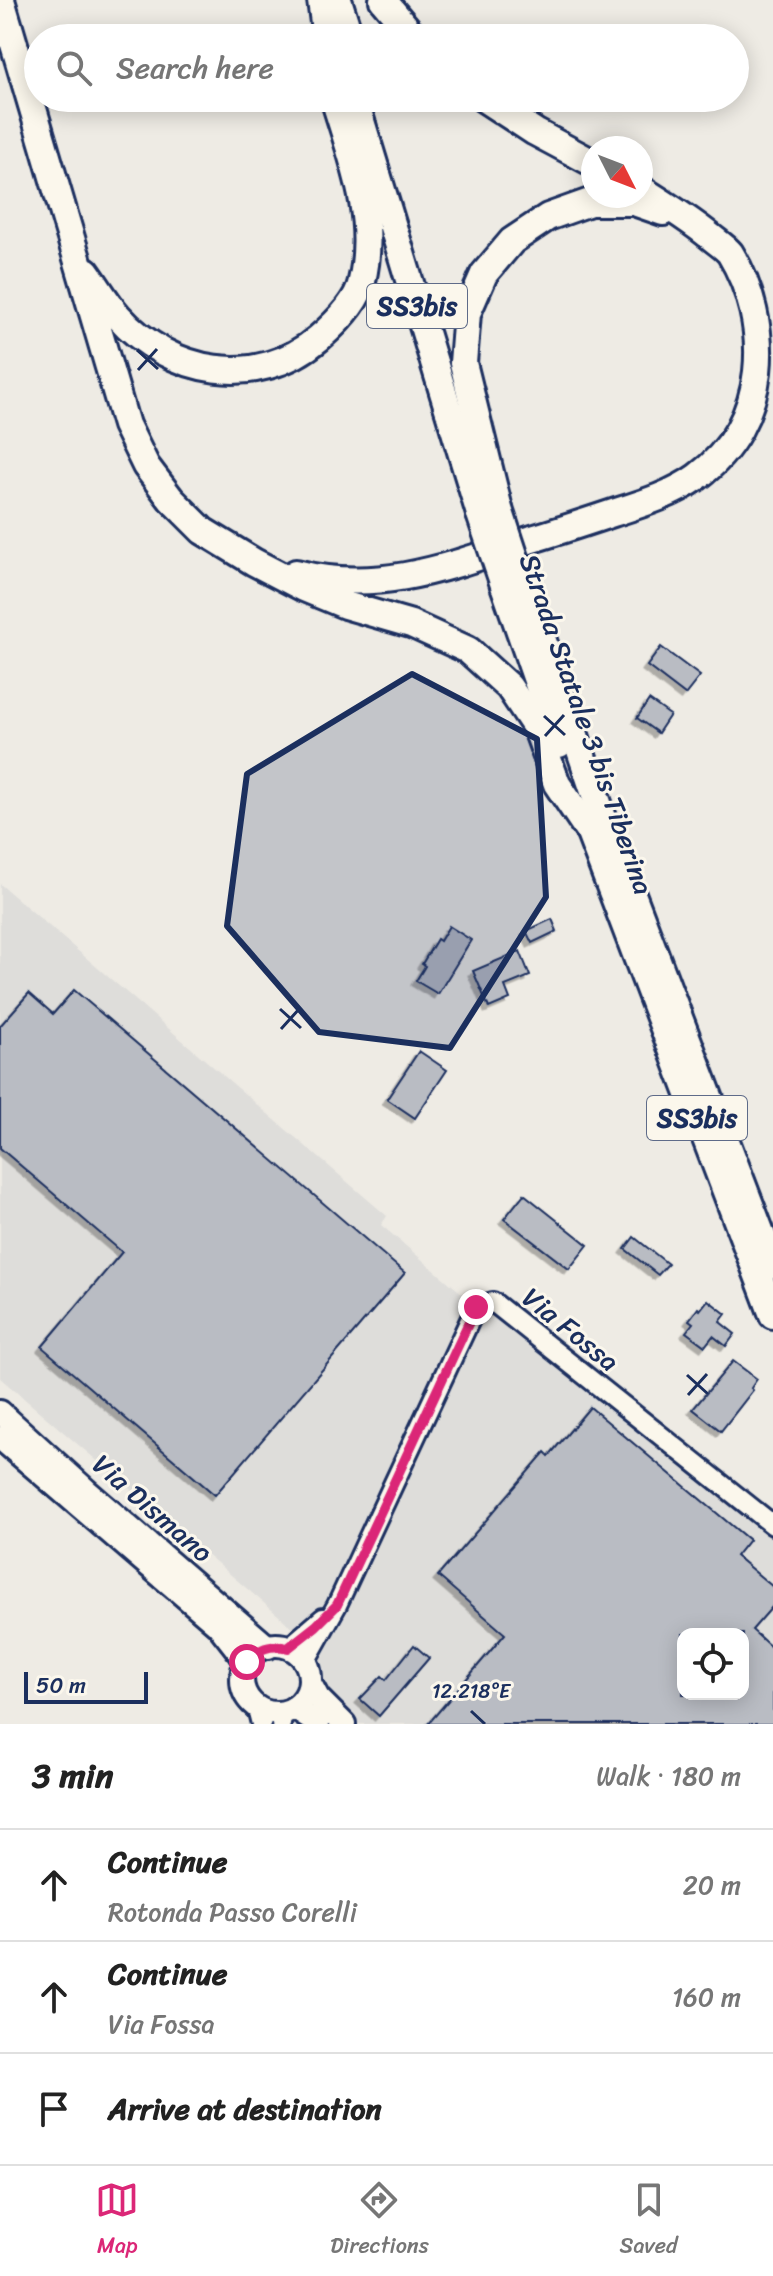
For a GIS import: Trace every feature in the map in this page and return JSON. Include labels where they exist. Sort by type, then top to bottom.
[{"type":"highway","points":[[1,0],[24,82]]},
{"type":"highway","points":[[15,0],[23,79]]},
{"type":"highway","points":[[323,0],[325,24]]},
{"type":"highway","points":[[323,0],[331,24]]},
{"type":"highway","points":[[338,0],[346,24]]},
{"type":"highway","points":[[383,0],[403,24]]},
{"type":"highway","points":[[0,30],[23,79]]},
{"type":"highway","points":[[33,112],[126,425],[146,466],[171,499],[203,531],[304,588],[345,605],[411,624],[468,650],[509,687],[537,729],[557,784],[595,822]]},
{"type":"highway","points":[[75,255],[119,316],[155,348],[196,366],[230,371],[265,367],[305,350],[338,321],[362,285],[369,242],[360,181],[338,112]]},
{"type":"highway","name":"Strada Statale 3 bis Tiberina","points":[[359,112],[595,822],[773,1315]]},
{"type":"highway","name":"Strada Statale 3 bis Tiberina","points":[[373,112],[490,512]]},
{"type":"highway","points":[[504,112],[581,157]]},
{"type":"highway","points":[[254,562],[308,577],[351,581],[389,580],[435,572],[654,499],[696,478],[725,451],[749,418],[762,379],[764,335],[754,293],[729,251],[690,220],[653,197]]},
{"type":"highway","points":[[490,512],[463,363],[467,313],[484,274],[512,241],[548,217],[590,202],[634,202],[690,220]]},
{"type":"highway","name":"Strada Statale 3 bis Tiberina","points":[[629,912],[773,1265]]},
{"type":"main road","name":"Via Dismano","points":[[0,1412],[86,1490],[293,1660],[318,1698],[344,1724]]},
{"type":"main road","name":"Via Dismano","points":[[0,1438],[218,1625],[247,1662]]},
{"type":"main road","points":[[286,1715],[307,1693],[293,1660],[260,1650],[247,1662],[242,1682],[259,1716],[266,1712],[318,1724]]},
{"type":"street","name":"Via Fossa","points":[[293,1660],[337,1605],[476,1307],[493,1302],[773,1525]]},
{"type":"highlighted area","points":[[412,674],[537,739],[546,897],[450,1048],[319,1032],[227,926],[247,774]]},
{"type":"shaded area","points":[[0,884],[387,1216],[381,1225],[471,1301],[528,1341],[773,1535],[773,1724],[310,1724],[321,1690],[318,1667],[307,1645],[285,1621],[0,1378]]},
{"type":"building","points":[[661,647],[700,676],[685,695],[647,666]]},
{"type":"building","points":[[649,700],[670,715],[658,733],[637,718]]},
{"type":"building","points":[[552,919],[557,931],[532,943],[526,931]]},
{"type":"building","points":[[449,926],[471,940],[438,994],[416,981],[437,939],[440,941]]},
{"type":"building","points":[[520,951],[530,976],[505,986],[510,999],[489,1008],[473,971]]},
{"type":"building","points":[[74,990],[405,1273],[215,1495],[42,1347],[122,1252],[0,1148],[0,1026],[29,993],[53,1014]]},
{"type":"building","points":[[419,1051],[447,1070],[415,1118],[387,1099]]},
{"type":"building","points":[[524,1194],[588,1245],[569,1269],[504,1219]]},
{"type":"building","points":[[634,1237],[668,1264],[658,1275],[625,1249]]},
{"type":"building","points":[[708,1300],[726,1314],[720,1322],[735,1334],[726,1346],[713,1336],[705,1346],[686,1332],[693,1323],[689,1320]]},
{"type":"building","points":[[733,1361],[757,1379],[751,1388],[753,1390],[721,1431],[693,1409]]},
{"type":"building","points":[[590,1407],[749,1540],[736,1556],[773,1587],[773,1606],[752,1630],[773,1649],[773,1724],[428,1724],[505,1634],[438,1576],[545,1452],[549,1456]]},
{"type":"building","points":[[414,1645],[429,1658],[379,1716],[360,1699],[382,1676],[386,1680]]},
{"type":"route","points":[[247,1662],[268,1647],[288,1648],[337,1605],[476,1307]]}]
